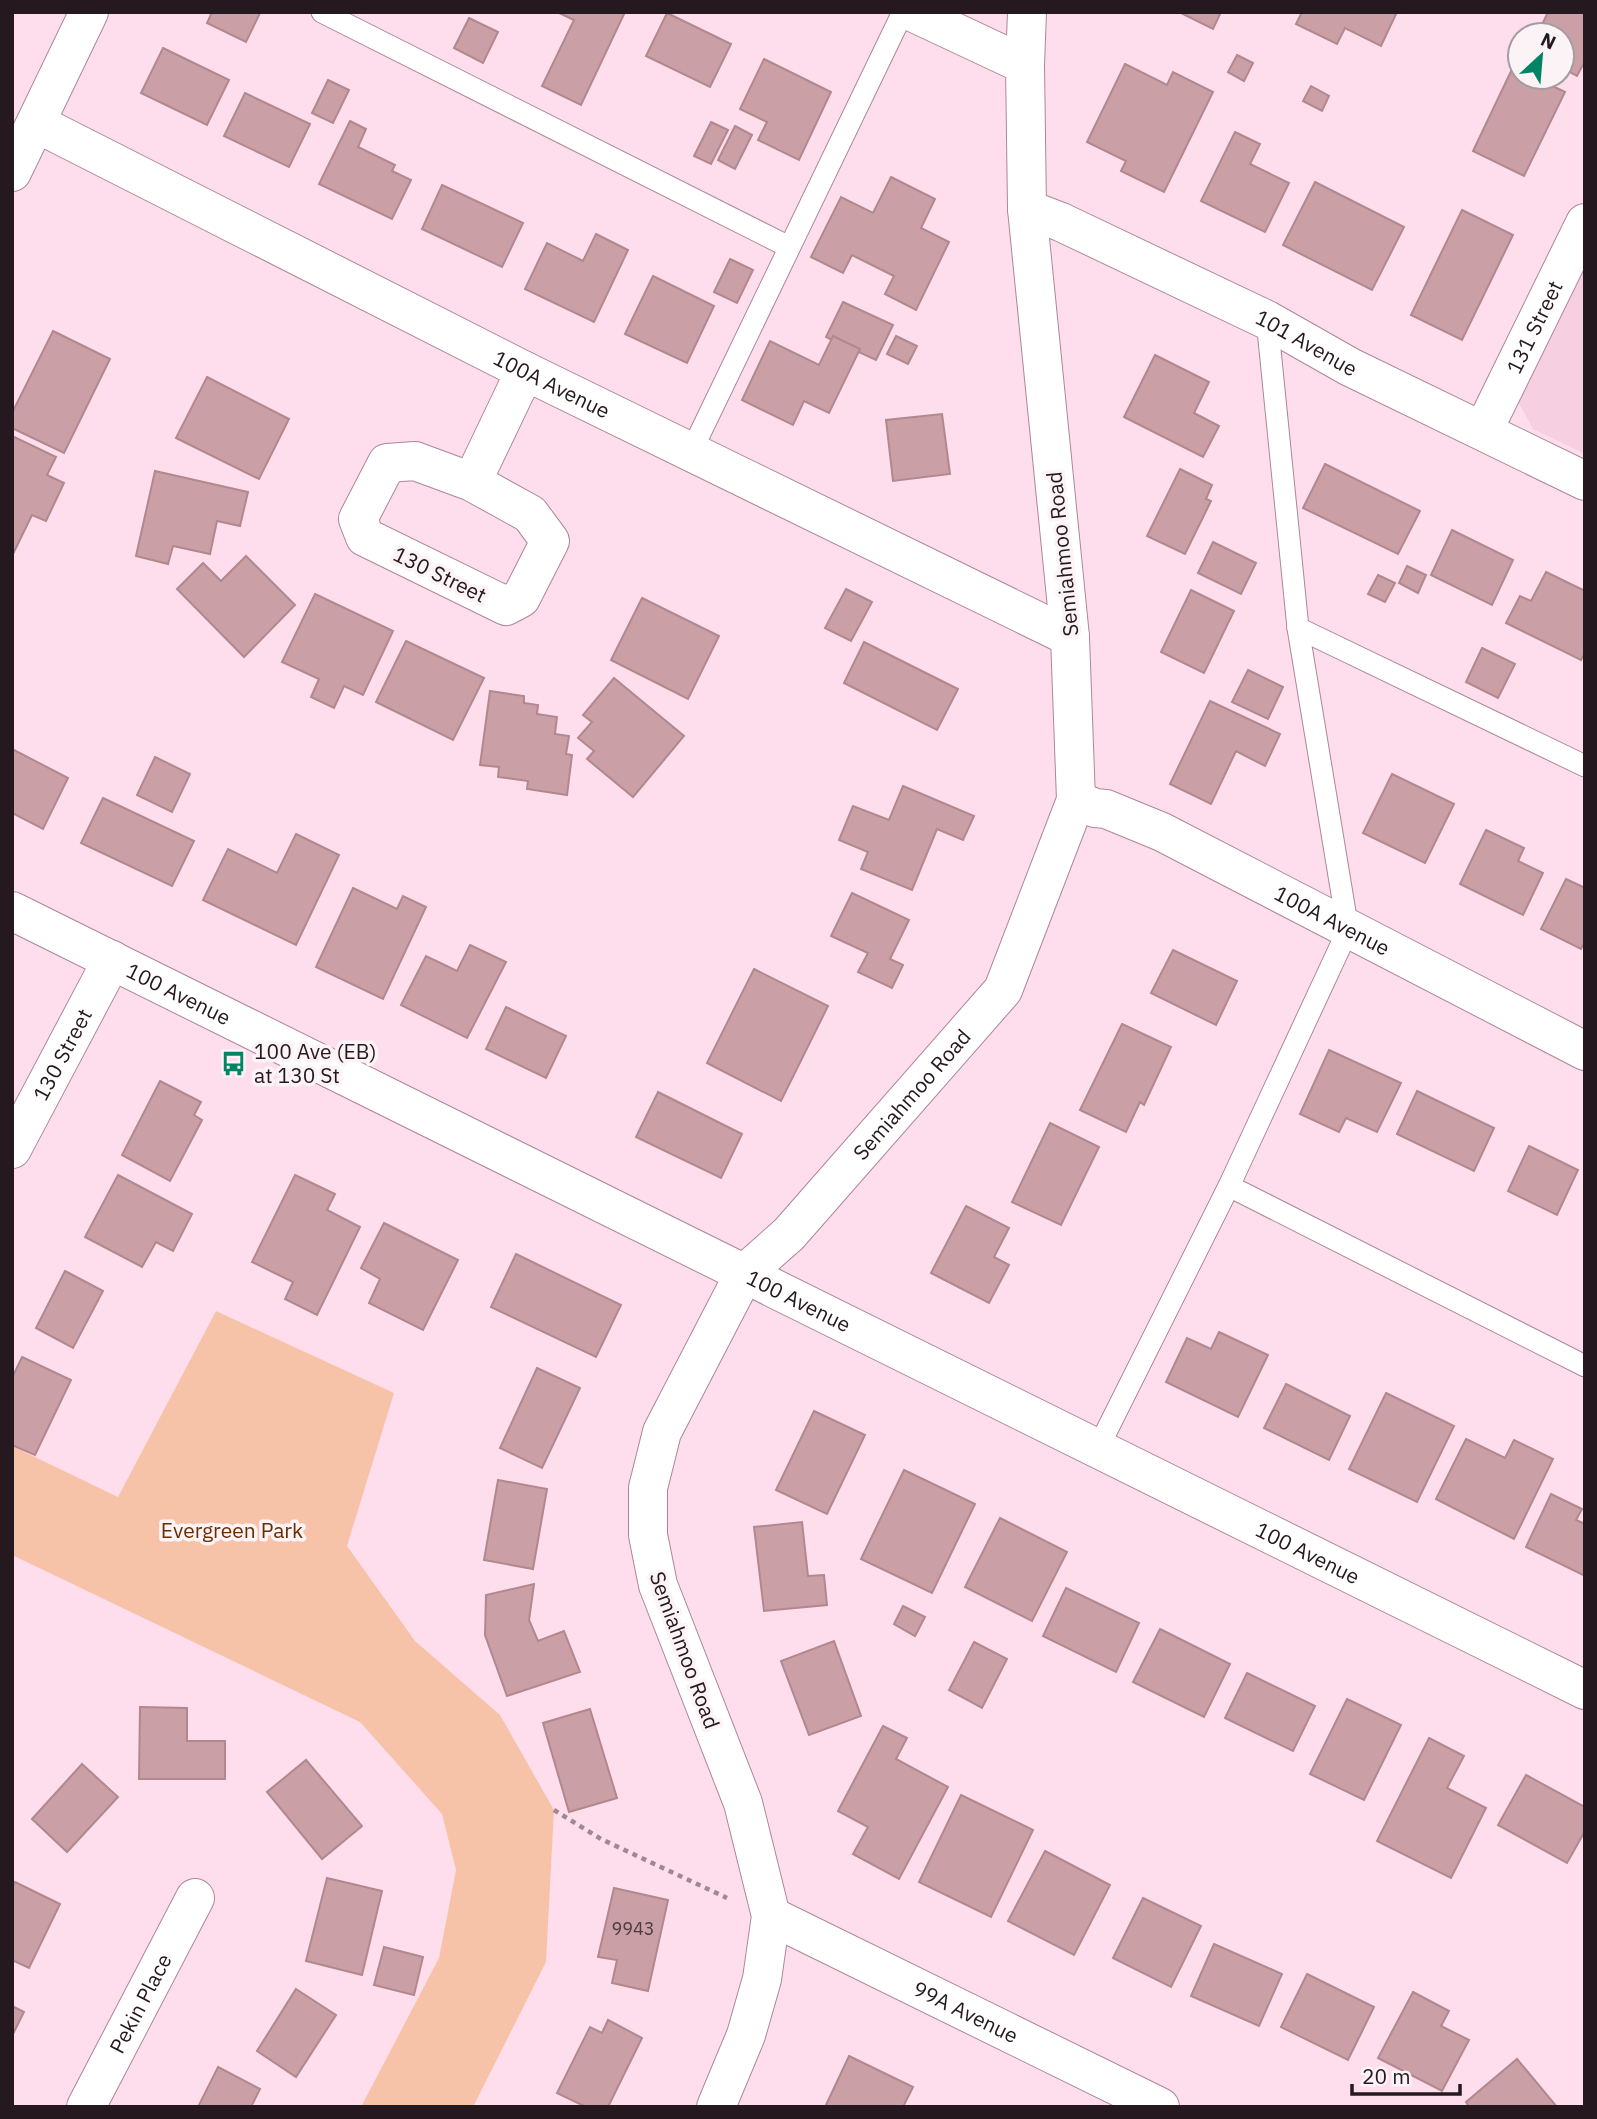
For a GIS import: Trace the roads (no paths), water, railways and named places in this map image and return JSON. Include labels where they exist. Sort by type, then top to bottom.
[{"type":"street","points":[[12,172],[89,12]]},
{"type":"street","points":[[912,12],[1025,65]]},
{"type":"street","name":"Semiahmoo Road","points":[[716,2107],[749,2024],[762,1979],[771,1916],[743,1803],[658,1585],[648,1535],[648,1488],[662,1432],[744,1274],[789,1234],[1003,990],[1076,800],[1070,637],[1027,209],[1027,12]]},
{"type":"street","name":"100A Avenue","points":[[36,122],[525,371],[1070,637]]},
{"type":"street","name":"101 Avenue","points":[[1027,209],[1267,320],[1350,367],[1585,481]]},
{"type":"street","name":"131 Street","points":[[1483,431],[1585,223]]},
{"type":"street","points":[[471,482],[525,371]]},
{"type":"street","name":"130 Street","points":[[415,461],[471,482],[530,514],[550,541],[521,597],[506,606],[365,537],[358,519],[387,463],[415,461]]},
{"type":"street","name":"100A Avenue","points":[[1076,800],[1162,832],[1585,1051]]},
{"type":"street","name":"100 Avenue","points":[[12,911],[1585,1690]]},
{"type":"street","name":"130 Street","points":[[12,1149],[112,960]]},
{"type":"street","name":"Pekin Place","points":[[86,2107],[195,1898]]},
{"type":"street","name":"99A Avenue","points":[[771,1916],[1160,2107]]},
{"type":"lane","points":[[322,12],[789,247]]},
{"type":"lane","points":[[691,452],[902,12]]},
{"type":"lane","points":[[1098,1448],[1229,1186],[1348,930],[1298,628],[1267,320]]},
{"type":"lane","points":[[1298,628],[1585,766]]},
{"type":"lane","points":[[1229,1186],[1585,1366]]},
{"type":"place","name":"100 Ave (EB) at 130 St","points":[[234,1063]]},
{"type":"park label","name":"Evergreen Park","points":[[232,1530]]}]
